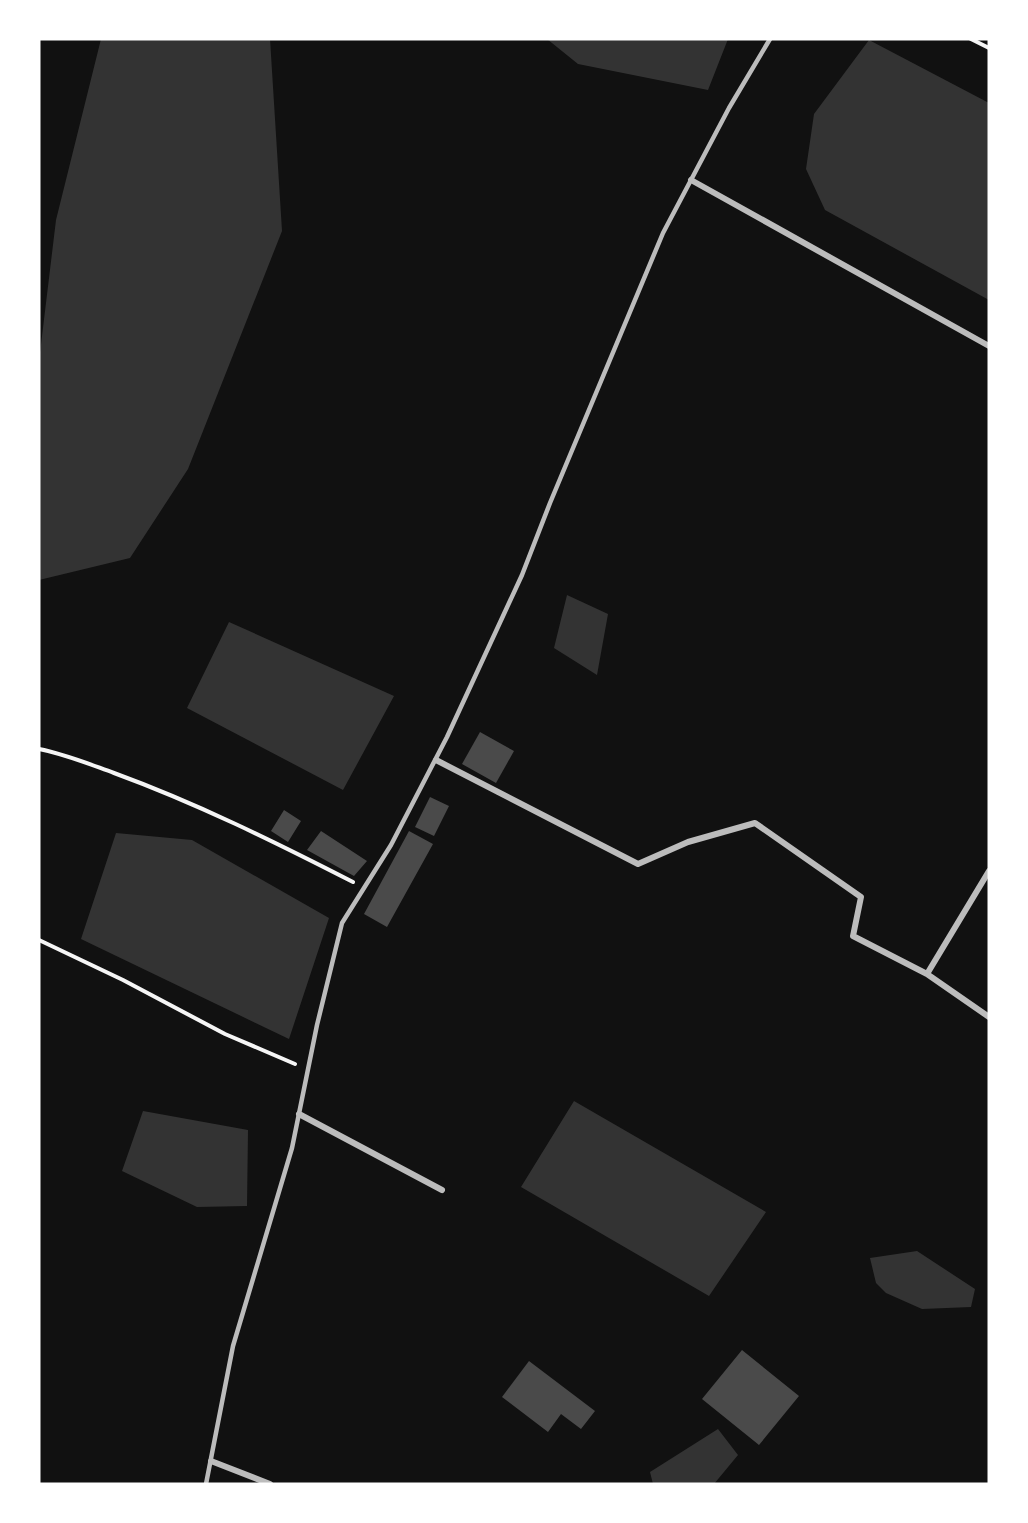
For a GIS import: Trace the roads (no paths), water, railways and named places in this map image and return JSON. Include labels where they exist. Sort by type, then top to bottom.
[{"type":"street","points":[[691,180],[989,346]]},
{"type":"street","points":[[436,760],[638,864],[688,842],[755,824],[861,897],[853,936],[927,974],[989,1017]]},
{"type":"street","points":[[927,974],[989,871]]},
{"type":"street","points":[[299,1114],[442,1190]]},
{"type":"street","points":[[211,1461],[270,1484]]},
{"type":"lane","points":[[206,1484],[233,1346],[292,1148],[317,1025],[342,923],[391,845],[436,760],[522,575],[663,233],[729,108],[770,39]]}]
